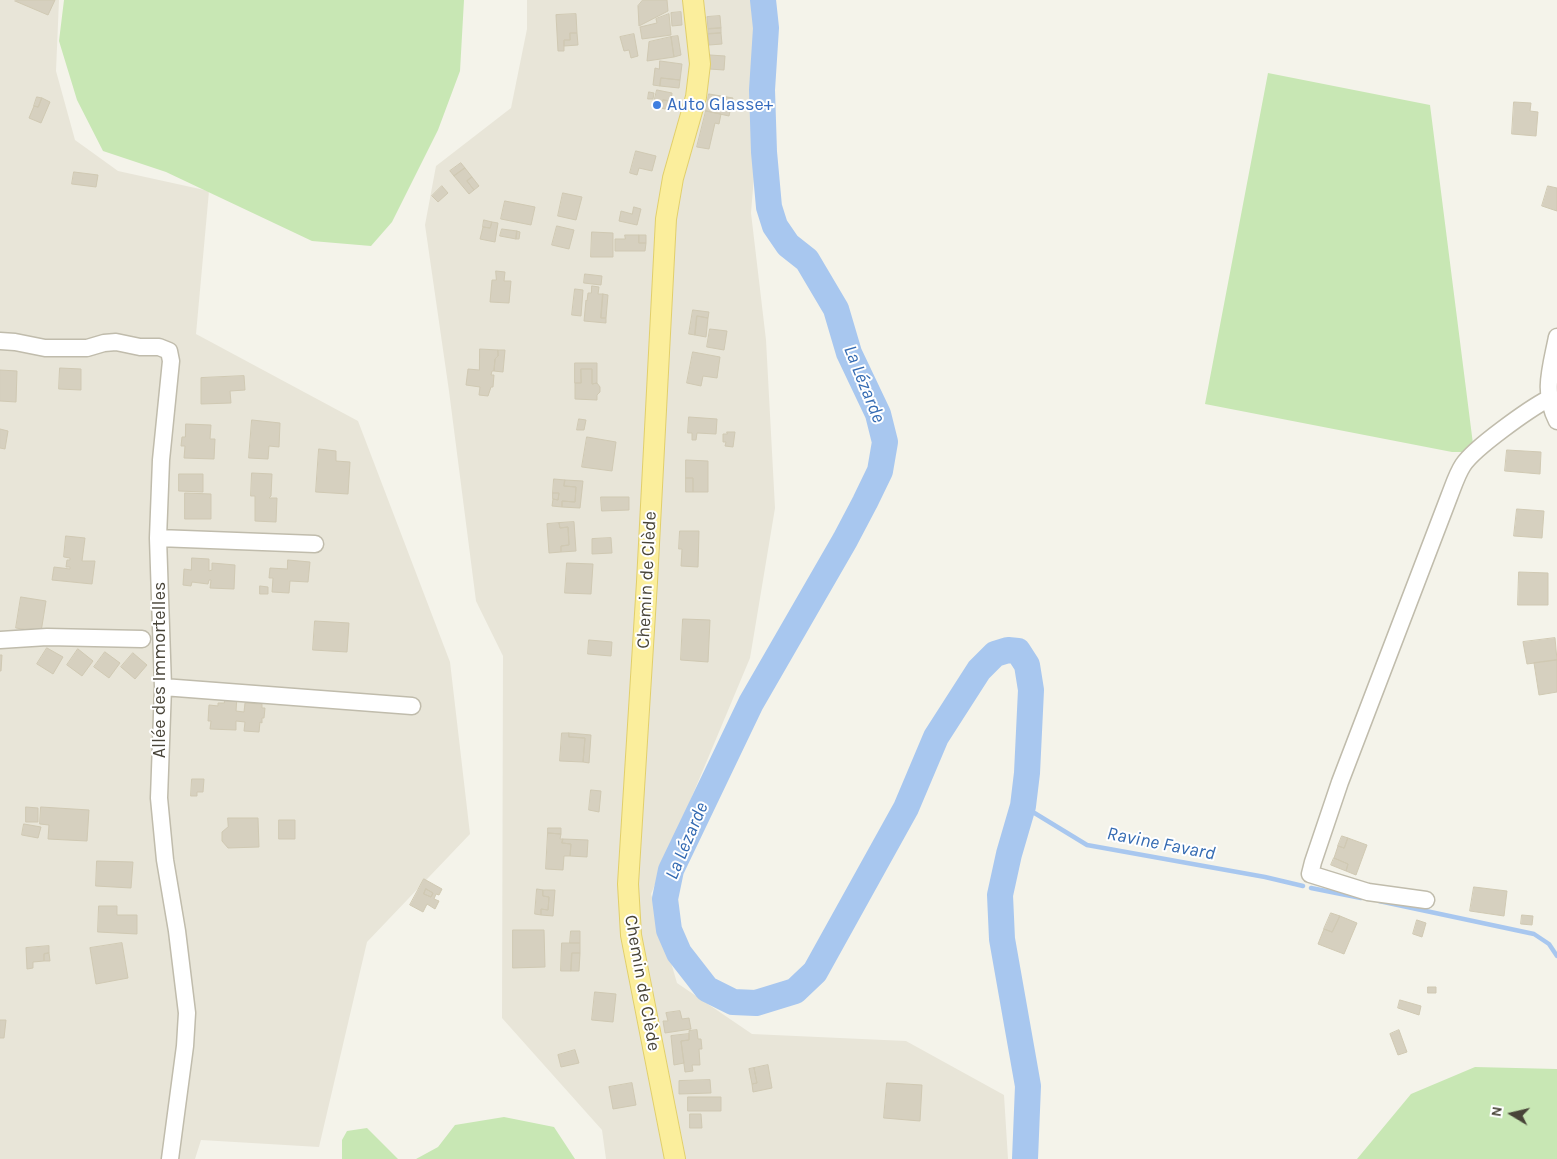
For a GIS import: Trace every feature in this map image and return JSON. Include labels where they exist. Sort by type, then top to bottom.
[{"type":"main road","name":"Chemin de Clède","points":[[675,1159],[631,935],[628,884],[648,562],[666,219],[674,178],[696,97],[700,64],[693,0]]},
{"type":"street","points":[[1557,338],[1548,384],[1548,399],[1557,421]]},
{"type":"street","name":"Allée des Immortelles","points":[[0,340],[45,348],[87,348],[116,342],[159,347],[170,351],[171,361],[161,460],[158,538],[163,687],[159,798],[165,860],[177,931],[187,1013],[186,1046],[170,1159]]},
{"type":"street","points":[[1426,900],[1368,892],[1310,874],[1340,782],[1448,497],[1462,465],[1474,452],[1536,405],[1548,399]]},
{"type":"street","points":[[158,538],[315,544]]},
{"type":"street","points":[[0,640],[47,637],[142,639]]},
{"type":"street","points":[[163,687],[412,706]]},
{"type":"shaded area","points":[[0,0],[59,0],[56,71],[75,140],[118,171],[209,191],[196,334],[358,421],[450,662],[470,834],[367,942],[319,1147],[201,1140],[195,1159],[0,1159]]},
{"type":"shaded area","points":[[527,0],[763,0],[766,28],[751,213],[766,340],[775,508],[750,658],[651,894],[677,983],[752,1034],[906,1041],[1004,1095],[1008,1159],[606,1159],[602,1130],[502,1018],[503,656],[476,601],[425,225],[436,166],[511,108],[527,29]]},
{"type":"green space","points":[[64,0],[464,0],[460,71],[438,130],[392,222],[371,246],[312,241],[166,172],[103,151],[77,100],[59,41]]},
{"type":"green space","points":[[1268,73],[1430,105],[1474,452],[1452,452],[1205,404]]},
{"type":"green space","points":[[1475,1067],[1557,1069],[1557,1159],[1357,1159],[1411,1094]]},
{"type":"green space","points":[[504,1117],[554,1127],[575,1159],[416,1159],[438,1147],[455,1125]]},
{"type":"green space","points":[[367,1128],[398,1159],[342,1159],[342,1140],[347,1131]]},
{"type":"building","points":[[16,0],[55,0],[48,15]]},
{"type":"building","points":[[643,0],[667,0],[668,11],[639,26],[638,6]]},
{"type":"building","points":[[681,12],[682,25],[672,26],[671,13]]},
{"type":"building","points":[[576,14],[577,33],[570,33],[570,40],[564,40],[564,51],[558,51],[556,15]]},
{"type":"building","points":[[669,14],[671,35],[642,39],[640,27],[657,23],[656,19]]},
{"type":"building","points":[[720,16],[721,28],[708,29],[707,17]]},
{"type":"building","points":[[721,28],[721,33],[708,34],[708,29]]},
{"type":"building","points":[[570,33],[577,33],[578,45],[564,46],[564,40],[570,40]]},
{"type":"building","points":[[721,33],[722,44],[709,45],[708,34]]},
{"type":"building","points":[[634,34],[638,56],[631,58],[629,50],[624,51],[620,37]]},
{"type":"building","points":[[678,36],[681,55],[674,57],[671,37]]},
{"type":"building","points":[[671,37],[674,57],[647,61],[649,42]]},
{"type":"building","points":[[710,55],[725,56],[724,70],[709,69]]},
{"type":"building","points":[[660,61],[682,64],[680,80],[661,78],[660,86],[653,85],[655,68],[659,69]]},
{"type":"building","points":[[661,78],[680,80],[679,88],[660,86]]},
{"type":"building","points":[[657,90],[672,93],[671,101],[663,100],[661,108],[653,107]]},
{"type":"building","points":[[649,92],[654,93],[653,99],[648,99]]},
{"type":"building","points":[[709,94],[733,98],[729,116],[706,111]]},
{"type":"building","points":[[37,97],[42,98],[38,107],[34,106]]},
{"type":"building","points":[[42,98],[50,102],[41,123],[29,118],[34,106],[38,107]]},
{"type":"building","points":[[663,100],[671,101],[669,110],[661,108]]},
{"type":"building","points":[[1514,102],[1531,103],[1530,111],[1538,112],[1536,136],[1512,134]]},
{"type":"building","points":[[706,111],[721,114],[719,124],[715,123],[709,149],[697,147]]},
{"type":"building","points":[[636,151],[656,156],[652,171],[639,168],[637,175],[630,173]]},
{"type":"building","points":[[461,163],[465,168],[454,176],[450,171]]},
{"type":"building","points":[[465,168],[472,177],[467,181],[474,190],[469,194],[454,176]]},
{"type":"building","points":[[74,172],[98,175],[96,187],[72,184]]},
{"type":"building","points":[[472,177],[479,186],[474,190],[467,181]]},
{"type":"building","points":[[442,186],[448,193],[438,202],[432,196]]},
{"type":"building","points":[[1548,186],[1557,188],[1557,211],[1542,206]]},
{"type":"building","points":[[563,193],[582,197],[576,220],[558,216]]},
{"type":"building","points":[[505,201],[535,207],[531,225],[501,219]]},
{"type":"building","points":[[634,207],[641,209],[637,225],[619,221],[621,211],[632,214]]},
{"type":"building","points":[[484,220],[492,222],[490,228],[483,227]]},
{"type":"building","points":[[492,222],[498,223],[495,242],[480,239],[483,227],[490,228]]},
{"type":"building","points":[[557,226],[574,230],[569,249],[552,245]]},
{"type":"building","points":[[502,229],[517,231],[516,239],[500,236]]},
{"type":"building","points":[[517,231],[520,232],[519,239],[516,239]]},
{"type":"building","points":[[592,232],[613,233],[613,257],[591,257]]},
{"type":"building","points":[[625,235],[639,235],[639,243],[646,243],[645,251],[615,251],[615,239],[625,239]]},
{"type":"building","points":[[639,235],[646,235],[646,243],[639,243]]},
{"type":"building","points":[[496,271],[505,272],[504,281],[511,281],[509,303],[490,302],[492,280],[496,280]]},
{"type":"building","points":[[585,274],[602,276],[601,285],[584,283]]},
{"type":"building","points":[[592,286],[599,287],[598,294],[603,294],[601,318],[606,318],[606,323],[584,321],[586,300],[588,293],[591,293]]},
{"type":"building","points":[[575,289],[583,290],[581,316],[572,315]]},
{"type":"building","points":[[603,294],[608,295],[606,318],[601,318]]},
{"type":"building","points":[[693,310],[709,312],[708,318],[697,316],[695,335],[689,334]]},
{"type":"building","points":[[697,316],[708,318],[706,337],[695,335]]},
{"type":"building","points":[[710,329],[727,331],[724,350],[707,347]]},
{"type":"building","points":[[480,349],[498,350],[494,371],[492,371],[491,375],[494,375],[493,387],[491,387],[488,396],[479,395],[480,387],[466,385],[468,369],[479,370]]},
{"type":"building","points":[[498,350],[505,350],[503,372],[494,371]]},
{"type":"building","points":[[693,352],[720,357],[717,378],[703,376],[701,386],[687,383]]},
{"type":"building","points":[[575,363],[597,363],[597,383],[592,384],[592,369],[581,369],[581,383],[575,383]]},
{"type":"building","points":[[60,368],[81,369],[81,390],[59,389]]},
{"type":"building","points":[[581,369],[592,369],[592,384],[597,383],[600,387],[597,400],[575,399],[575,383],[581,383]]},
{"type":"building","points":[[0,370],[17,371],[16,402],[0,401]]},
{"type":"building","points":[[244,376],[245,390],[230,391],[231,403],[201,404],[201,378]]},
{"type":"building","points":[[689,417],[717,419],[716,434],[697,433],[696,440],[692,440],[692,433],[688,433]]},
{"type":"building","points":[[579,419],[586,420],[584,430],[577,430]]},
{"type":"building","points":[[252,420],[280,423],[279,447],[269,446],[268,459],[249,458]]},
{"type":"building","points":[[186,424],[211,425],[210,439],[215,439],[214,459],[184,458],[185,446],[181,446],[182,437],[185,437]]},
{"type":"building","points":[[0,429],[8,431],[5,449],[0,448]]},
{"type":"building","points":[[727,432],[735,432],[733,447],[725,446],[726,442],[723,442],[723,434],[727,434]]},
{"type":"building","points":[[587,437],[616,442],[612,471],[582,467]]},
{"type":"building","points":[[319,449],[336,451],[336,461],[350,462],[348,494],[316,492]]},
{"type":"building","points":[[1507,450],[1541,452],[1540,474],[1505,471]]},
{"type":"building","points":[[686,460],[708,461],[708,492],[693,492],[693,478],[686,478]]},
{"type":"building","points":[[252,473],[272,474],[271,496],[269,498],[277,498],[276,522],[255,521],[255,496],[251,496]]},
{"type":"building","points":[[179,474],[203,474],[203,492],[179,491]]},
{"type":"building","points":[[686,478],[693,478],[693,492],[686,492]]},
{"type":"building","points":[[554,479],[565,480],[564,486],[576,487],[575,502],[562,501],[562,507],[552,506],[553,499],[558,500],[559,493],[553,493]]},
{"type":"building","points":[[565,480],[583,481],[580,508],[562,507],[562,501],[575,502],[576,487],[564,486]]},
{"type":"building","points":[[185,493],[211,494],[211,519],[185,519]]},
{"type":"building","points":[[553,493],[559,493],[558,500],[553,499]]},
{"type":"building","points":[[601,497],[629,497],[629,510],[602,511]]},
{"type":"building","points":[[1517,509],[1544,511],[1542,538],[1514,536]]},
{"type":"building","points":[[574,522],[576,551],[561,552],[561,546],[569,545],[568,527],[560,528],[559,523]]},
{"type":"building","points":[[559,523],[560,528],[568,527],[569,545],[561,546],[561,552],[549,553],[547,524]]},
{"type":"building","points":[[680,531],[699,531],[698,567],[681,566],[682,549],[679,549]]},
{"type":"building","points":[[66,536],[85,538],[82,561],[95,561],[92,584],[52,580],[54,567],[70,569],[70,567],[66,567],[67,560],[70,560],[70,558],[64,557]]},
{"type":"building","points":[[611,538],[612,553],[592,554],[592,539]]},
{"type":"building","points":[[192,558],[209,559],[209,571],[212,570],[212,563],[235,565],[234,589],[210,588],[211,580],[209,580],[208,584],[192,582],[191,586],[183,585],[184,569],[191,570]]},
{"type":"building","points":[[288,560],[310,562],[308,582],[290,581],[289,593],[272,592],[273,578],[269,578],[270,568],[287,569]]},
{"type":"building","points":[[567,563],[593,564],[591,594],[565,593]]},
{"type":"building","points":[[1519,572],[1548,573],[1548,605],[1518,605]]},
{"type":"building","points":[[260,586],[268,587],[268,594],[260,594]]},
{"type":"building","points":[[21,597],[46,601],[41,632],[16,628]]},
{"type":"building","points":[[683,619],[710,620],[708,662],[681,660]]},
{"type":"building","points":[[315,621],[349,623],[347,652],[313,650]]},
{"type":"building","points":[[1555,638],[1557,660],[1527,664],[1523,642]]},
{"type":"building","points":[[589,640],[612,642],[611,656],[588,654]]},
{"type":"building","points":[[47,648],[63,657],[53,674],[37,664]]},
{"type":"building","points":[[78,649],[93,661],[82,676],[67,665]]},
{"type":"building","points":[[105,652],[120,663],[109,678],[94,667]]},
{"type":"building","points":[[133,653],[147,665],[135,679],[121,667]]},
{"type":"building","points":[[0,655],[2,655],[1,671],[0,671]]},
{"type":"building","points":[[1557,660],[1557,692],[1539,695],[1534,663]]},
{"type":"building","points":[[225,696],[237,697],[236,711],[244,712],[245,703],[262,704],[262,708],[265,708],[264,718],[262,718],[262,723],[260,722],[259,732],[244,731],[245,722],[236,721],[236,730],[210,729],[211,721],[208,721],[209,705],[218,706],[218,703],[224,703]]},
{"type":"building","points":[[562,733],[569,733],[569,737],[585,738],[583,762],[560,761]]},
{"type":"building","points":[[569,733],[591,735],[589,763],[583,762],[585,738],[569,737]]},
{"type":"building","points":[[192,779],[204,779],[203,792],[197,792],[197,796],[191,796]]},
{"type":"building","points":[[591,790],[601,791],[599,812],[589,810]]},
{"type":"building","points":[[26,807],[38,808],[38,822],[26,822]]},
{"type":"building","points":[[41,807],[89,810],[87,841],[48,839],[49,825],[40,824]]},
{"type":"building","points":[[228,818],[258,818],[259,847],[228,848],[222,841],[222,832],[228,827]]},
{"type":"building","points":[[279,820],[295,820],[295,839],[279,839]]},
{"type":"building","points":[[24,824],[41,827],[38,838],[22,835]]},
{"type":"building","points":[[548,828],[561,828],[561,834],[548,833]]},
{"type":"building","points":[[548,833],[561,834],[560,839],[563,839],[562,843],[571,844],[570,856],[564,856],[563,870],[546,869]]},
{"type":"building","points":[[1342,836],[1348,838],[1344,848],[1338,846]]},
{"type":"building","points":[[1348,838],[1367,845],[1356,875],[1346,871],[1348,864],[1334,858],[1338,846],[1344,848]]},
{"type":"building","points":[[563,839],[588,840],[587,857],[570,856],[571,844],[562,843]]},
{"type":"building","points":[[1334,858],[1348,864],[1346,871],[1331,865]]},
{"type":"building","points":[[97,861],[133,862],[131,888],[96,886]]},
{"type":"building","points":[[424,879],[442,889],[439,895],[436,894],[434,899],[439,901],[435,909],[427,904],[423,912],[410,905]],"holes":[[[426,889],[433,893],[431,897],[424,894]]]},
{"type":"building","points":[[1474,887],[1507,891],[1504,916],[1470,911]]},
{"type":"building","points":[[426,889],[433,893],[431,897],[424,894]]},
{"type":"building","points":[[537,889],[543,890],[543,896],[549,897],[548,910],[541,909],[541,915],[535,914]]},
{"type":"building","points":[[543,890],[555,890],[553,916],[541,915],[541,909],[548,910],[549,897],[543,896]]},
{"type":"building","points":[[99,906],[117,906],[117,915],[137,915],[137,934],[98,932]]},
{"type":"building","points":[[1331,913],[1340,916],[1332,932],[1324,929]]},
{"type":"building","points":[[1522,915],[1533,916],[1532,925],[1521,924]]},
{"type":"building","points":[[1340,916],[1357,923],[1344,954],[1318,944],[1324,929],[1332,932]]},
{"type":"building","points":[[1417,920],[1426,923],[1422,937],[1413,934]]},
{"type":"building","points":[[513,930],[544,930],[545,967],[513,968]]},
{"type":"building","points":[[571,931],[580,931],[580,943],[570,943]]},
{"type":"building","points":[[122,943],[128,978],[96,984],[90,948]]},
{"type":"building","points":[[562,943],[580,943],[580,953],[572,953],[571,971],[561,971]]},
{"type":"building","points":[[49,946],[49,953],[44,954],[44,961],[33,962],[33,968],[27,969],[26,948]]},
{"type":"building","points":[[49,953],[50,961],[44,961],[44,954]]},
{"type":"building","points":[[572,953],[580,953],[579,971],[571,971]]},
{"type":"building","points":[[1428,987],[1436,987],[1436,993],[1428,993]]},
{"type":"building","points":[[595,992],[616,994],[613,1022],[592,1020]]},
{"type":"building","points":[[1400,1000],[1421,1006],[1419,1015],[1398,1008]]},
{"type":"building","points":[[680,1011],[682,1019],[689,1018],[691,1029],[665,1033],[663,1021],[668,1021],[666,1013]]},
{"type":"building","points":[[0,1020],[6,1020],[4,1038],[0,1038]]},
{"type":"building","points":[[697,1030],[698,1039],[701,1039],[702,1049],[699,1049],[700,1065],[692,1065],[693,1071],[685,1072],[681,1041],[689,1040],[689,1031]]},
{"type":"building","points":[[1399,1030],[1407,1052],[1398,1055],[1390,1034]]},
{"type":"building","points":[[689,1034],[689,1040],[681,1041],[684,1063],[674,1065],[671,1036]]},
{"type":"building","points":[[575,1050],[579,1063],[561,1067],[558,1055]]},
{"type":"building","points":[[768,1065],[772,1088],[753,1092],[752,1084],[757,1083],[754,1068]]},
{"type":"building","points":[[754,1068],[757,1083],[752,1084],[749,1069]]},
{"type":"building","points":[[710,1080],[711,1093],[679,1094],[679,1081]]},
{"type":"building","points":[[632,1083],[636,1105],[613,1109],[609,1087]]},
{"type":"building","points":[[887,1083],[922,1085],[920,1121],[884,1118]]},
{"type":"building","points":[[688,1097],[721,1097],[721,1111],[688,1111]]},
{"type":"building","points":[[690,1114],[701,1114],[702,1128],[690,1128]]},
{"type":"waterway","name":"La Lézarde","points":[[763,0],[766,28],[762,90],[764,152],[769,207],[775,226],[788,245],[807,260],[836,309],[849,353],[878,414],[885,442],[880,471],[865,502],[751,703],[671,870],[665,899],[669,930],[679,953],[707,989],[733,1002],[756,1003],[795,991],[815,972],[906,808],[936,737],[979,670],[995,654],[1008,650],[1018,651],[1027,665],[1031,690],[1027,773],[1023,806],[1009,854],[1000,895],[1002,939],[1028,1086],[1025,1159]]},
{"type":"waterway","name":"Ravine Favard","points":[[1023,806],[1087,845],[1265,877],[1303,886]]},
{"type":"waterway","name":"Ravine Favard","points":[[1311,888],[1361,898]]},
{"type":"waterway","name":"Ravine Favard","points":[[1379,901],[1534,934],[1549,944],[1557,956]]},
{"type":"place","name":"Auto Glasse+","points":[[657,105]]}]
